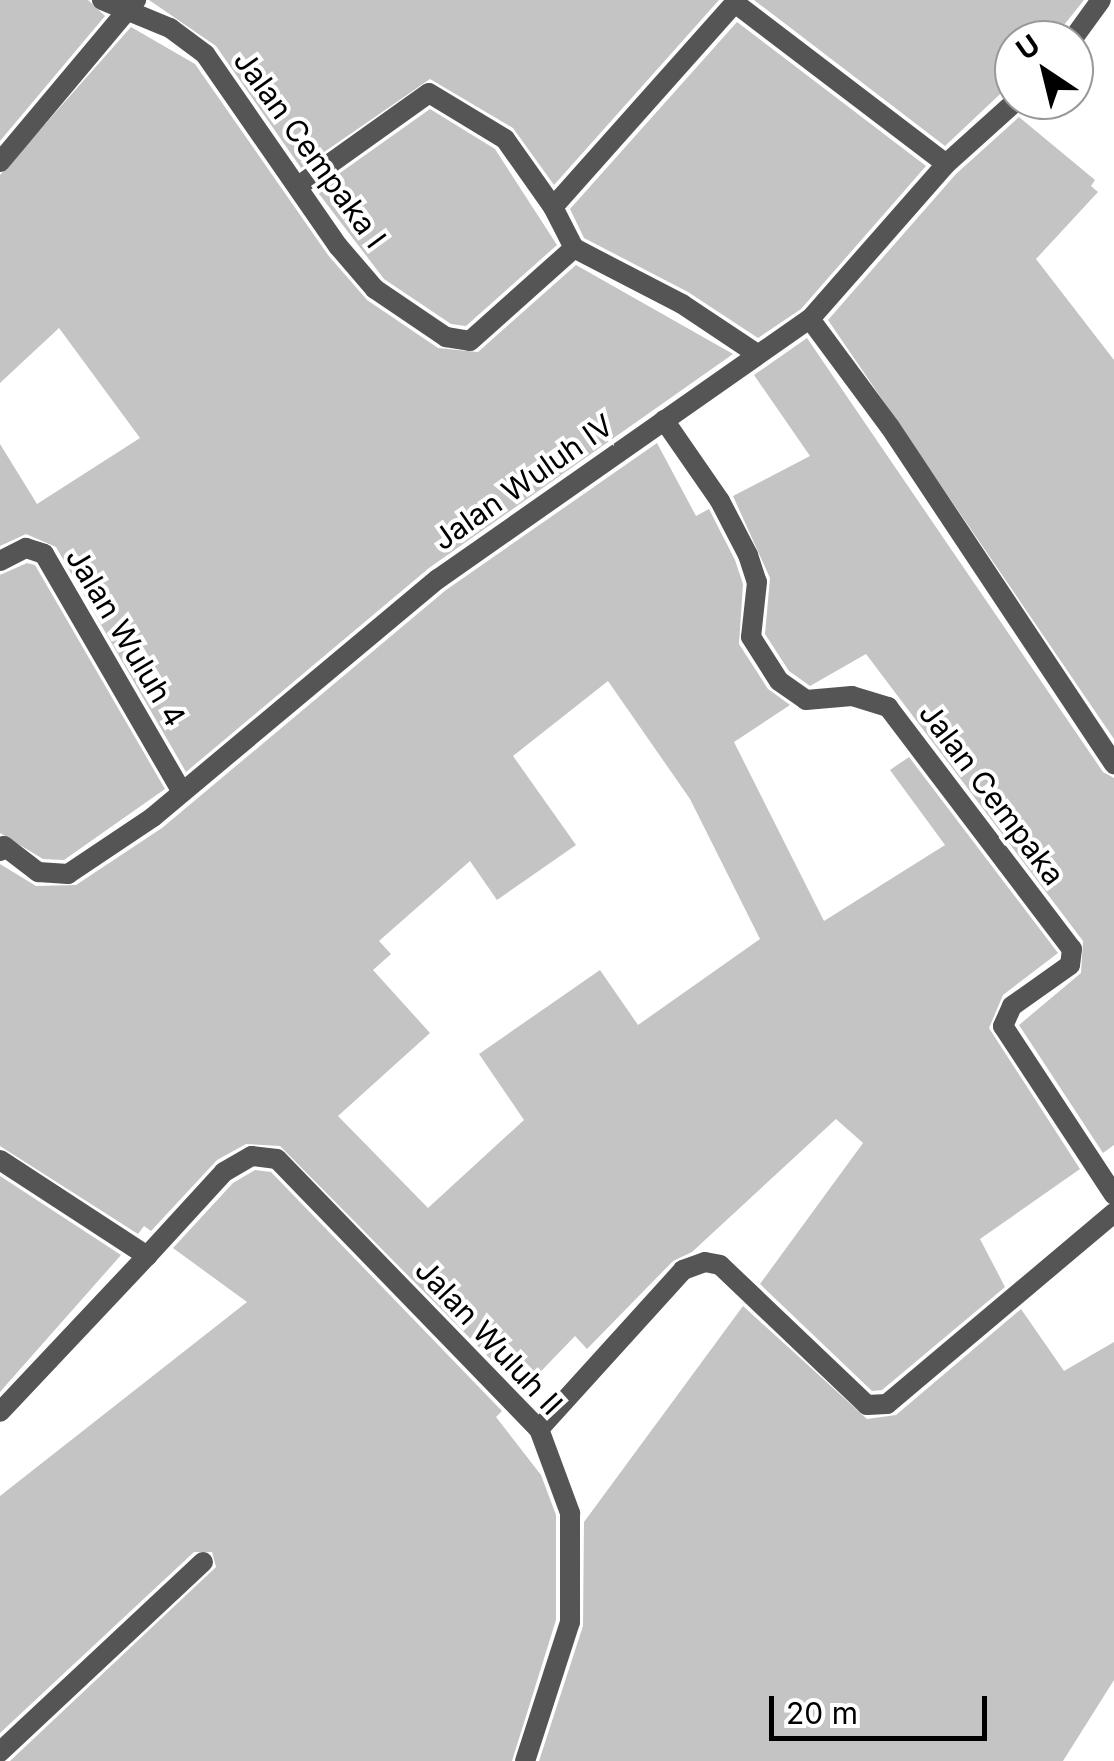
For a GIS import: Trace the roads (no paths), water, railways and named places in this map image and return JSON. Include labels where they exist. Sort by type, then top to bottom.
[{"type":"street","name":"Jalan Cempaka I","points":[[102,0],[130,7],[170,28],[206,54],[375,288],[460,344],[574,248]]},
{"type":"street","points":[[552,207],[734,1],[946,164]]},
{"type":"street","points":[[0,162],[130,7]]},
{"type":"street","points":[[300,185],[429,93],[505,139],[552,207],[574,248],[682,304],[757,354]]},
{"type":"street","name":"Jalan Wuluh IV","points":[[2,848],[38,872],[68,874],[182,792],[438,579],[810,320],[946,164],[994,120]]},
{"type":"street","points":[[810,320],[890,428],[1114,764]]},
{"type":"street","name":"Jalan Cempaka","points":[[664,420],[720,501],[748,555],[757,582],[752,638],[779,681],[806,700],[852,696],[888,707],[1072,949],[1070,965],[1012,1006],[1003,1026],[1114,1195]]},
{"type":"street","name":"Jalan Wuluh 4","points":[[0,561],[26,548],[44,554],[182,792]]},
{"type":"street","name":"Jalan Wuluh II","points":[[0,1412],[224,1172],[252,1156],[276,1159],[539,1429],[570,1513],[570,1622],[525,1761]]},
{"type":"street","points":[[0,1160],[146,1256]]},
{"type":"street","points":[[539,1429],[683,1270],[705,1262],[720,1264],[867,1405],[886,1404],[1114,1213]]},
{"type":"street","points":[[1,1757],[203,1562]]}]
